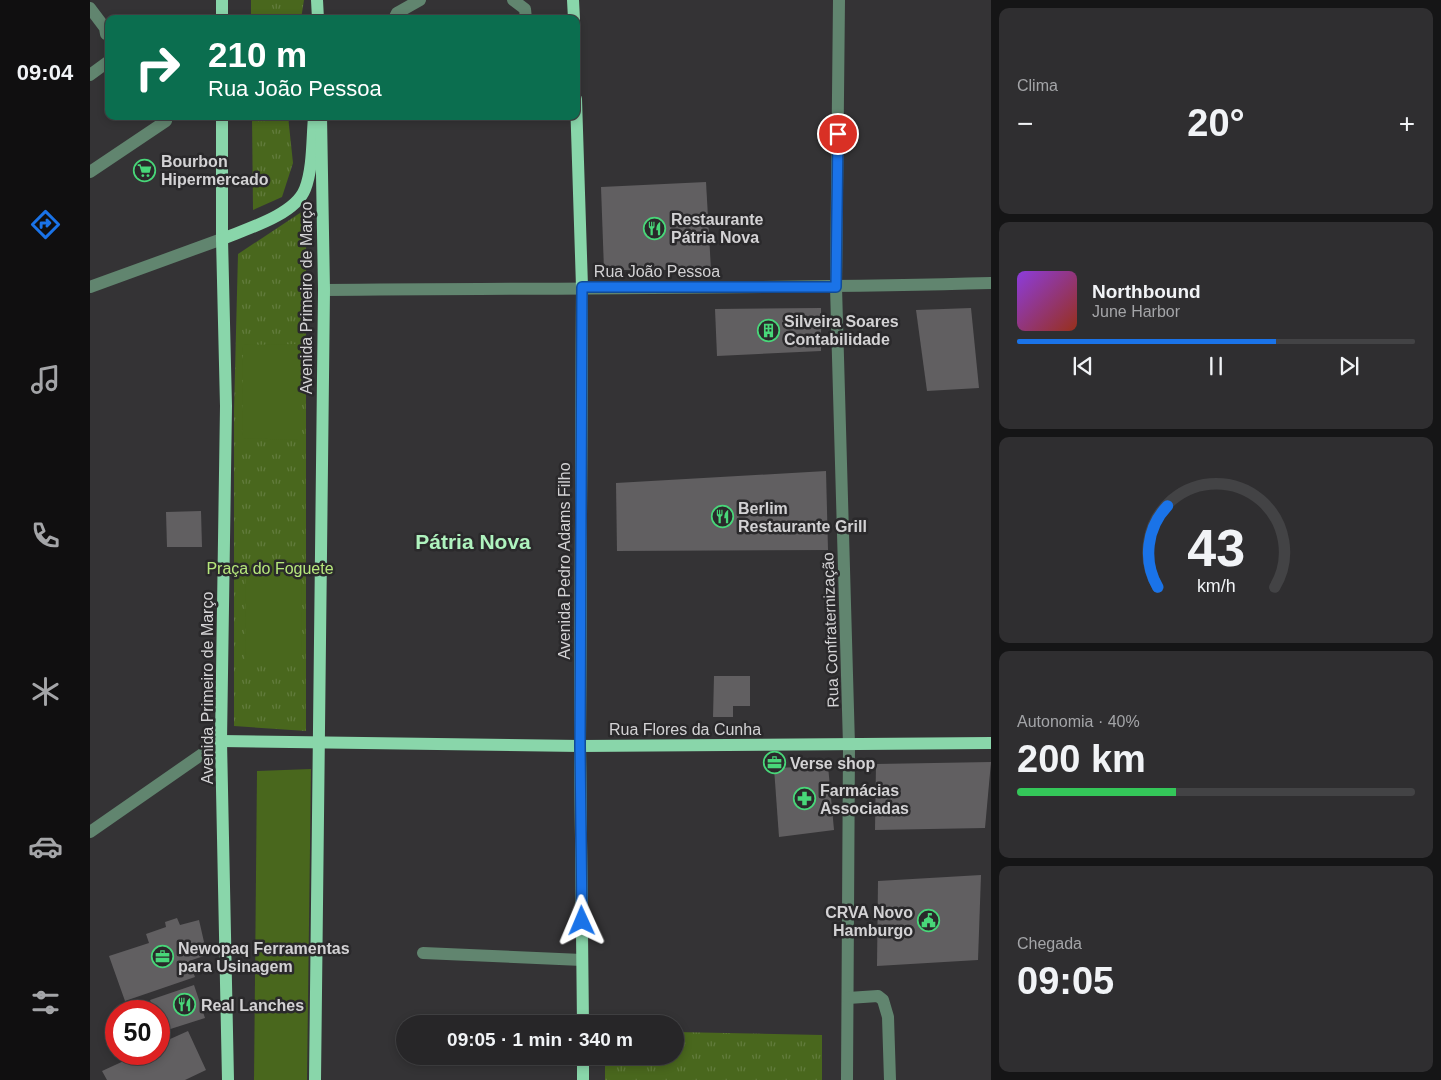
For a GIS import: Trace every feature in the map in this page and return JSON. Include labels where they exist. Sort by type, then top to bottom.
[{"type":"main road","points":[[222,0],[222,15]]},
{"type":"main road","points":[[318,0],[318,15]]},
{"type":"main road","points":[[574,0],[574,15]]},
{"type":"main road","name":"Avenida Primeiro de Março","points":[[222,120],[222,239],[226,406],[221,741],[228,1080]]},
{"type":"main road","points":[[222,239],[284,212],[296,203],[305,190],[309,173],[314,120]]},
{"type":"main road","name":"Avenida Primeiro de Março","points":[[315,1080],[324,290],[321,120]]},
{"type":"main road","name":"Avenida Pedro Adams Filho","points":[[577,120],[582,287],[580,746],[583,1015]]},
{"type":"main road","name":"Rua Flores da Cunha","points":[[221,741],[580,746],[991,743]]},
{"type":"main road","points":[[583,1065],[583,1080]]},
{"type":"street","points":[[396,15],[397,12],[420,0]]},
{"type":"street","points":[[513,0],[525,9],[526,15]]},
{"type":"street","name":"Rua Confraternização","points":[[839,0],[836,287],[849,745],[847,1080]]},
{"type":"street","points":[[90,8],[105,28]]},
{"type":"street","points":[[90,18],[105,34]]},
{"type":"street","points":[[90,75],[105,65]]},
{"type":"street","points":[[90,172],[165,120]]},
{"type":"street","points":[[90,287],[222,239]]},
{"type":"street","name":"Rua João Pessoa","points":[[324,290],[836,287],[991,283]]},
{"type":"street","points":[[90,832],[221,741]]},
{"type":"street","points":[[423,953],[582,960]]},
{"type":"street","points":[[848,998],[878,996],[883,1000],[888,1017],[890,1080]]},
{"type":"green space","points":[[251,0],[304,0],[302,15],[251,15]]},
{"type":"green space","points":[[252,120],[288,120],[293,163],[282,197],[253,210]]},
{"type":"green space","name":"Praça do Foguete","points":[[306,209],[306,731],[234,726],[234,410],[238,254]]},
{"type":"green space","points":[[298,344],[298,440],[242,438],[243,345]]},
{"type":"green space","points":[[302,567],[301,661],[245,661],[246,568]]},
{"type":"green space","points":[[311,769],[307,1080],[254,1080],[257,771]]},
{"type":"green space","points":[[684,1032],[822,1035],[822,1080],[605,1080],[605,1065],[684,1065]]},
{"type":"building","name":"Restaurante Pátria Nova","points":[[706,182],[711,270],[604,270],[601,187]]},
{"type":"building","name":"Silveira Soares Contabilidade","points":[[821,308],[821,351],[717,356],[715,309]]},
{"type":"building","points":[[971,308],[979,388],[927,391],[916,310]]},
{"type":"building","name":"Berlim Restaurante Grill","points":[[826,471],[828,550],[617,551],[616,483]]},
{"type":"building","points":[[201,511],[202,547],[167,547],[166,512]]},
{"type":"building","points":[[714,676],[750,676],[750,706],[733,706],[733,717],[713,717]]},
{"type":"building","points":[[991,762],[985,828],[875,830],[876,764]]},
{"type":"building","name":"Farmácias Associadas","points":[[828,766],[834,830],[779,837],[774,768]]},
{"type":"building","name":"CRVA Novo Hamburgo","points":[[981,875],[978,960],[877,966],[878,881]]},
{"type":"building","points":[[177,918],[180,925],[199,920],[207,955],[189,961],[195,977],[125,1000],[109,956],[149,943],[146,934],[166,927],[165,922]]},
{"type":"building","points":[[194,985],[205,1018],[170,1029],[170,1000],[150,1000]]},
{"type":"building","points":[[188,1031],[206,1070],[185,1080],[107,1080],[102,1071],[115,1065],[170,1065],[170,1039]]},
{"type":"place","name":"Bourbon Hipermercado","points":[[145,170]]},
{"type":"place","name":"Restaurante Pátria Nova","points":[[655,228]]},
{"type":"place","name":"Silveira Soares Contabilidade","points":[[768,330]]},
{"type":"place","name":"Berlim Restaurante Grill","points":[[722,517]]},
{"type":"place","name":"Verse shop","points":[[774,763]]},
{"type":"place","name":"Farmácias Associadas","points":[[804,799]]},
{"type":"place","name":"CRVA Novo Hamburgo","points":[[929,921]]},
{"type":"place","name":"Newopaq Ferramentas para Usinagem","points":[[162,957]]},
{"type":"place","name":"Real Lanches","points":[[185,1005]]},
{"type":"district","name":"Pátria Nova","points":[[473,542]]},
{"type":"route","points":[[582,921],[580,746],[582,287],[836,287],[838,134]]}]
